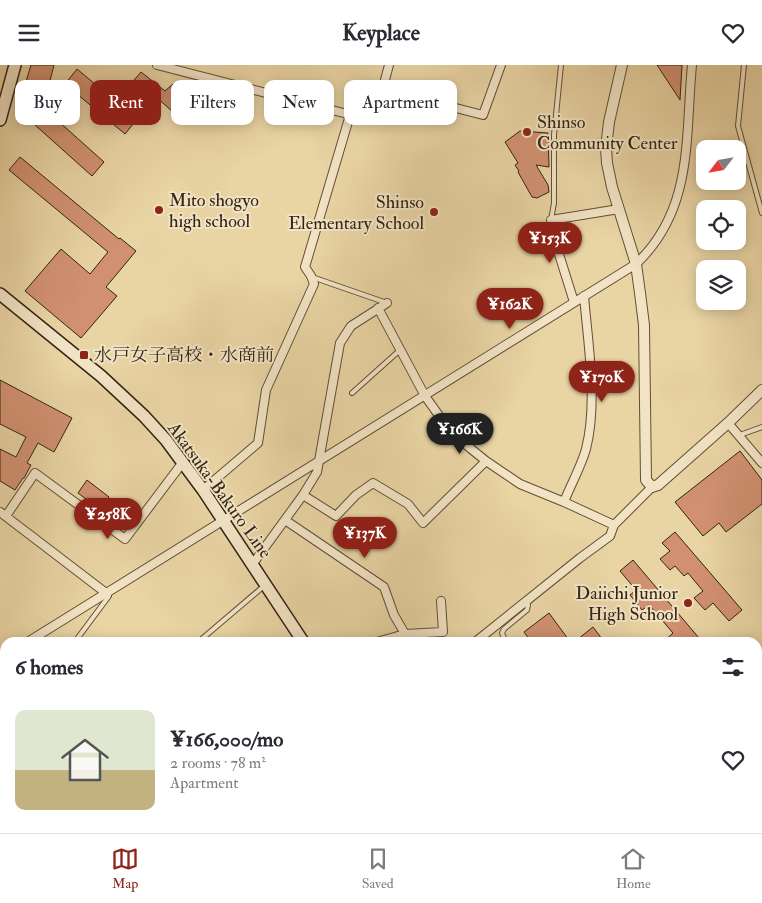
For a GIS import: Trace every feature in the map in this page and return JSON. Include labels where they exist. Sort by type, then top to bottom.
[{"type":"main road","points":[[0,120],[15,65]]},
{"type":"main road","name":"Akatsuka-Bakuro Line","points":[[0,295],[101,376],[144,416],[183,462],[203,490],[300,637]]},
{"type":"street","points":[[157,65],[185,68],[344,113]]},
{"type":"street","points":[[385,80],[390,65]]},
{"type":"street","points":[[457,108],[483,115],[501,65]]},
{"type":"street","points":[[622,65],[609,122],[606,147],[607,163],[636,264],[644,325],[646,481],[652,487]]},
{"type":"street","points":[[36,637],[636,264],[654,245],[677,201],[684,169],[692,65]]},
{"type":"street","points":[[203,490],[258,443],[266,390],[314,284],[312,277],[305,267],[347,125]]},
{"type":"street","points":[[574,302],[552,235],[551,220],[619,209]]},
{"type":"street","points":[[564,501],[586,449],[590,416],[591,396],[584,297]]},
{"type":"street","points":[[252,565],[303,495],[317,472],[340,343],[351,326],[387,303]]},
{"type":"street","points":[[378,308],[425,396],[445,424],[465,444],[520,484],[564,501],[614,525]]},
{"type":"street","points":[[481,637],[610,536],[614,525],[652,487],[668,477],[762,390]]},
{"type":"street","points":[[728,423],[762,463]]},
{"type":"street","points":[[303,495],[336,516],[356,495],[373,483],[408,504],[423,523],[486,461]]},
{"type":"street","points":[[106,593],[3,514],[35,473],[125,539],[183,462]]},
{"type":"street","points":[[285,520],[384,587],[394,615],[405,634]]},
{"type":"street","points":[[394,637],[405,634],[443,632],[441,601]]},
{"type":"lane","points":[[551,220],[554,203],[554,135],[561,65]]},
{"type":"lane","points":[[744,65],[738,126],[762,213]]},
{"type":"lane","points":[[312,277],[387,303]]},
{"type":"lane","points":[[352,393],[400,351]]},
{"type":"lane","points":[[740,435],[762,427]]},
{"type":"lane","points":[[204,637],[266,584]]},
{"type":"lane","points":[[78,637],[109,596],[106,593]]},
{"type":"lane","points":[[503,637],[504,629],[527,610],[526,601]]},
{"type":"building","points":[[31,65],[54,65],[50,80],[26,80]]},
{"type":"building","points":[[657,65],[682,65],[680,100]]},
{"type":"building","points":[[77,69],[90,80],[90,105],[80,96],[80,80],[68,80]]},
{"type":"building","points":[[141,72],[151,80],[134,80]]},
{"type":"building","points":[[171,86],[171,110],[161,101],[161,88],[165,91]]},
{"type":"building","points":[[35,125],[63,125],[104,162],[92,176]]},
{"type":"building","points":[[114,125],[132,125],[125,134]]},
{"type":"building","points":[[520,131],[548,133],[549,167],[536,165],[548,185],[549,192],[537,198],[532,197],[515,165],[518,163],[505,142]]},
{"type":"building","points":[[20,157],[136,251],[106,287],[117,296],[81,338],[25,291],[61,249],[90,274],[108,252],[9,170]]},
{"type":"building","points":[[0,380],[72,418],[54,452],[38,443],[27,463],[31,465],[15,490],[0,481],[0,449],[16,457],[26,437],[0,424]]},
{"type":"building","points":[[740,451],[762,480],[762,504],[726,532],[719,523],[703,536],[675,502]]},
{"type":"building","points":[[87,480],[109,497],[99,509],[78,493]]},
{"type":"building","points":[[675,532],[742,610],[729,621],[713,603],[705,610],[694,598],[703,591],[688,573],[684,576],[675,566],[670,570],[660,559],[670,551],[662,543]]},
{"type":"building","points":[[633,560],[698,637],[669,637],[673,633],[649,605],[642,610],[630,595],[636,590],[620,571]]},
{"type":"building","points":[[549,613],[567,637],[528,637],[524,632]]},
{"type":"building","points":[[593,627],[600,637],[580,637]]},
{"type":"place","name":"Shinso Community Center","points":[[527,132]]},
{"type":"place","name":"Mito shogyo high school","points":[[159,210]]},
{"type":"place","name":"Shinso Elementary School","points":[[434,212]]},
{"type":"place","name":"水戸女子高校・水商前","points":[[84,355]]},
{"type":"place","name":"Daiichi Junior High School","points":[[688,603]]}]
